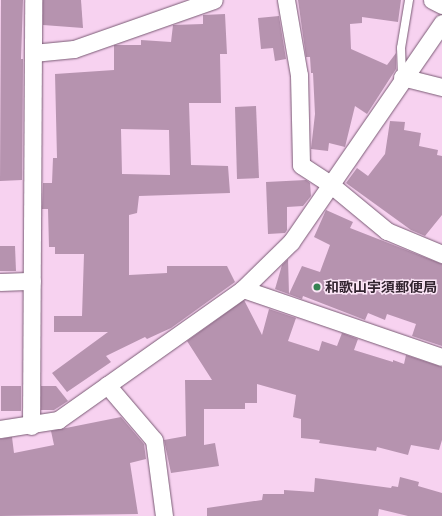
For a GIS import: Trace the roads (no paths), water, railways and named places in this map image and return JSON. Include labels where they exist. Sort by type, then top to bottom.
[{"type":"street","points":[[31,426],[33,0]]},
{"type":"street","points":[[33,53],[74,49],[214,0]]},
{"type":"street","points":[[286,0],[299,75],[301,165],[330,184],[387,231],[442,254]]},
{"type":"street","points":[[432,0],[442,5]]},
{"type":"street","points":[[0,429],[31,426],[58,420],[243,289],[291,242],[402,77],[442,23]]},
{"type":"street","points":[[402,77],[442,87]]},
{"type":"street","points":[[0,282],[32,281]]},
{"type":"street","points":[[243,289],[442,357]]},
{"type":"street","points":[[108,385],[154,440],[164,516]]},
{"type":"lane","points":[[402,77],[401,48],[408,0]]},
{"type":"place","name":"和歌山宇須郵便局","points":[[317,287]]}]
